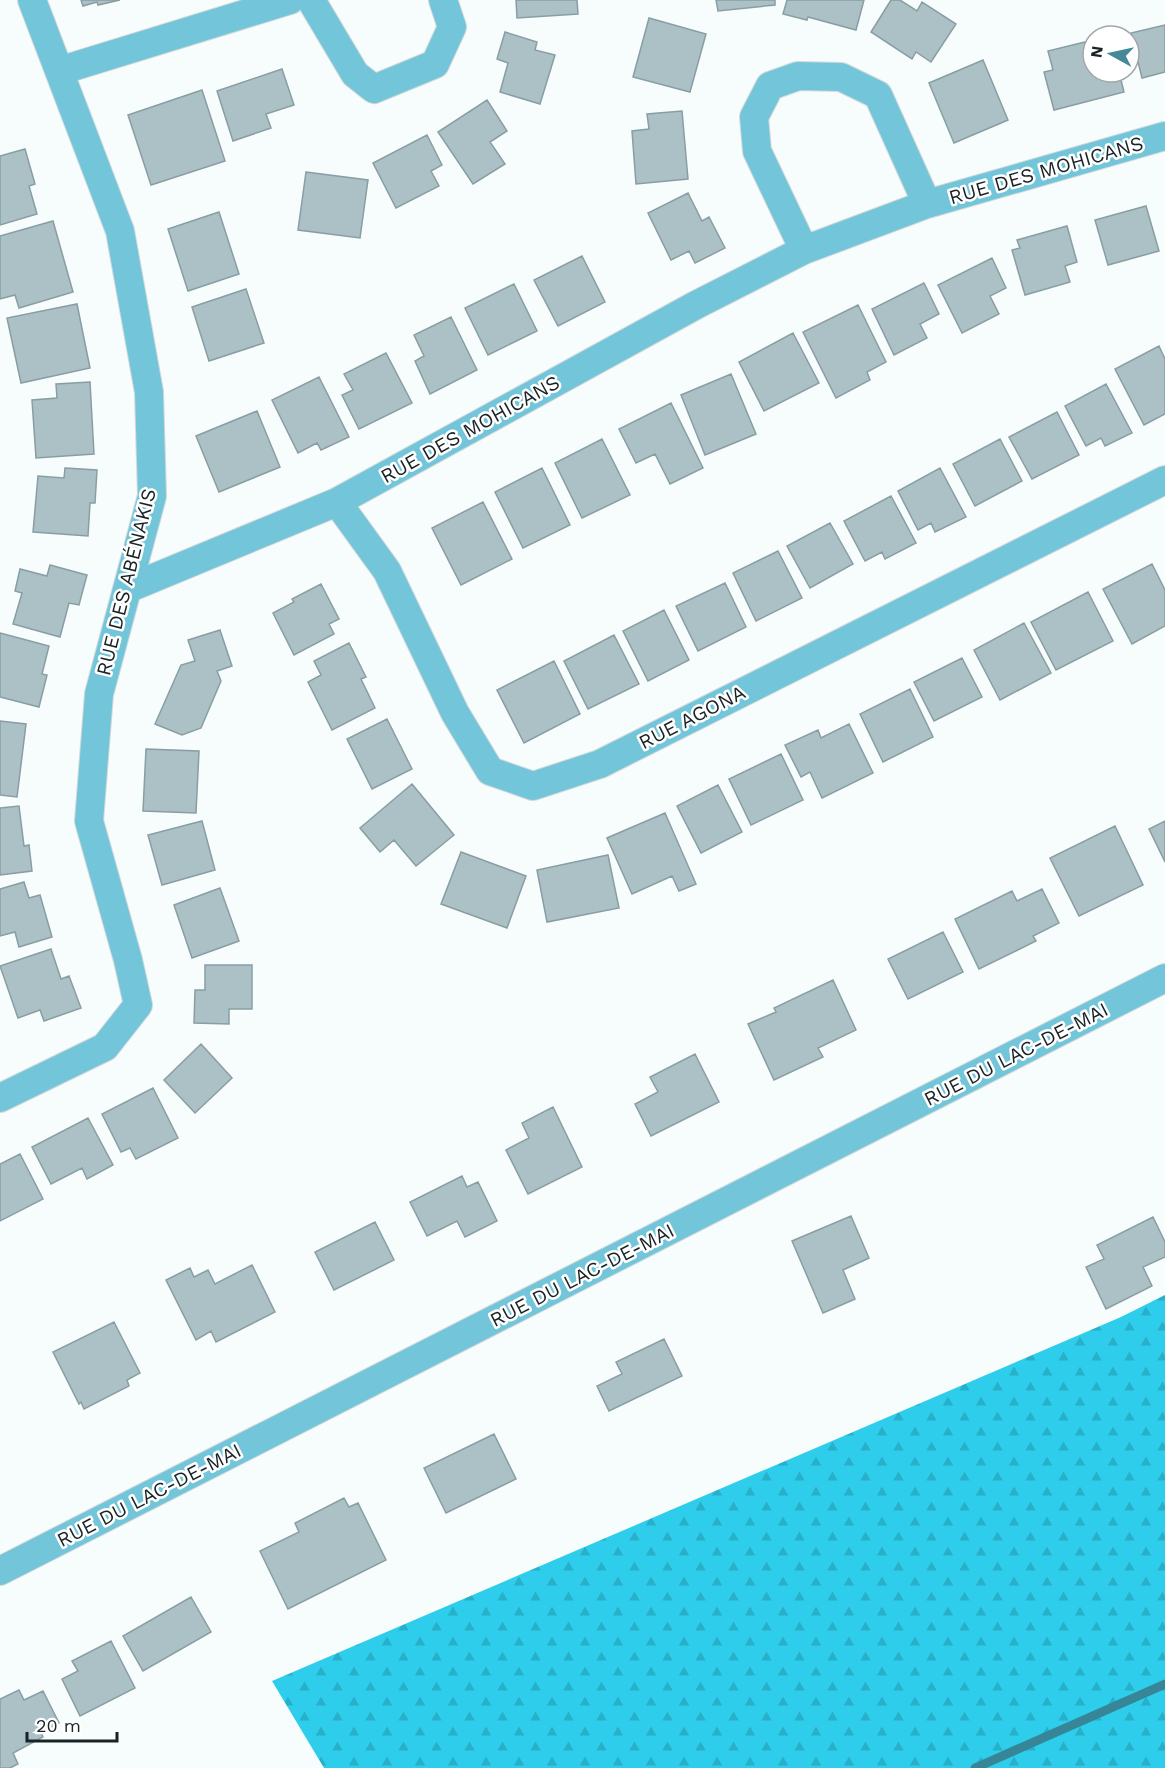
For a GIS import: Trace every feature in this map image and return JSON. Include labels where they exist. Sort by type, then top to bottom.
[{"type":"street","name":"RUE DES ABÉNAKIS","points":[[0,1098],[105,1047],[138,1005],[128,960],[89,821],[99,694],[152,496],[149,392],[120,231],[33,0]]},
{"type":"street","points":[[59,71],[290,0]]},
{"type":"street","points":[[311,0],[355,74],[374,89],[435,64],[452,27],[443,0]]},
{"type":"street","name":"RUE DES MOHICANS","points":[[804,250],[757,151],[754,117],[770,86],[798,76],[842,77],[878,95],[927,204]]},
{"type":"street","name":"RUE DES MOHICANS","points":[[127,589],[337,502],[696,305],[804,250],[927,204],[1165,136]]},
{"type":"street","name":"RUE AGONA","points":[[337,502],[387,571],[455,713],[490,771],[533,786],[600,764],[1165,480]]},
{"type":"street","name":"RUE DU LAC-DE-MAI","points":[[0,1571],[1165,978]]},
{"type":"green space","points":[[1165,1295],[1165,1768],[324,1768],[272,1681],[1121,1317]]},
{"type":"building","points":[[81,0],[120,0],[83,6]]},
{"type":"building","points":[[516,0],[577,0],[578,14],[517,18]]},
{"type":"building","points":[[716,0],[775,0],[775,5],[718,11]]},
{"type":"building","points":[[787,0],[864,0],[856,30],[808,17],[807,20],[783,14]]},
{"type":"building","points":[[891,0],[900,0],[917,11],[922,2],[956,24],[931,62],[916,52],[912,59],[871,32]]},
{"type":"building","points":[[649,18],[706,34],[690,92],[633,77]]},
{"type":"building","points":[[1165,25],[1165,72],[1142,78],[1141,31]]},
{"type":"building","points":[[505,32],[537,42],[535,50],[555,55],[540,104],[500,92],[508,63],[497,59]]},
{"type":"building","points":[[1081,43],[1081,84],[1122,84],[1124,92],[1054,110],[1044,72],[1053,70],[1048,51]]},
{"type":"building","points":[[983,60],[1008,120],[954,143],[929,83]]},
{"type":"building","points":[[282,69],[294,105],[266,114],[271,128],[233,141],[217,91]]},
{"type":"building","points":[[202,90],[225,161],[151,185],[128,115]]},
{"type":"building","points":[[487,100],[507,131],[490,142],[505,164],[473,184],[438,132]]},
{"type":"building","points":[[682,111],[688,179],[636,184],[632,131],[649,129],[647,114]]},
{"type":"building","points":[[427,135],[442,165],[431,171],[439,186],[396,208],[373,163]]},
{"type":"building","points":[[25,149],[35,184],[29,186],[37,214],[0,225],[0,156]]},
{"type":"building","points":[[306,172],[368,180],[360,238],[298,230]]},
{"type":"building","points":[[688,193],[702,221],[709,217],[725,248],[695,263],[689,251],[671,260],[648,213]]},
{"type":"building","points":[[1146,206],[1159,251],[1108,265],[1095,220]]},
{"type":"building","points":[[219,212],[239,274],[188,291],[168,229]]},
{"type":"building","points":[[53,221],[73,292],[19,308],[15,295],[0,299],[0,236]]},
{"type":"building","points":[[1067,226],[1077,262],[1065,266],[1070,282],[1025,295],[1012,250],[1020,248],[1017,240]]},
{"type":"building","points":[[582,256],[605,302],[558,326],[534,280]]},
{"type":"building","points":[[992,258],[1006,288],[990,296],[999,314],[962,333],[938,285]]},
{"type":"building","points":[[924,283],[939,314],[920,324],[927,338],[894,355],[872,309]]},
{"type":"building","points":[[514,284],[537,331],[488,355],[465,308]]},
{"type":"building","points":[[246,289],[264,343],[209,361],[192,307]]},
{"type":"building","points":[[77,304],[90,368],[21,383],[7,318]]},
{"type":"building","points":[[858,305],[886,362],[867,372],[870,380],[836,398],[803,332]]},
{"type":"building","points":[[451,317],[477,370],[430,394],[415,361],[424,356],[414,335]]},
{"type":"building","points":[[793,333],[819,383],[764,411],[739,362]]},
{"type":"building","points":[[1159,346],[1165,359],[1165,414],[1144,425],[1115,369]]},
{"type":"building","points":[[386,353],[412,403],[359,429],[342,395],[353,390],[344,374]]},
{"type":"building","points":[[731,374],[756,434],[705,455],[681,395]]},
{"type":"building","points":[[319,377],[349,437],[321,450],[317,443],[298,453],[272,400]]},
{"type":"building","points":[[90,382],[94,454],[36,458],[32,400],[57,398],[56,384]]},
{"type":"building","points":[[1106,384],[1132,433],[1105,446],[1101,438],[1086,446],[1065,406]]},
{"type":"building","points":[[671,403],[703,468],[670,484],[655,454],[636,463],[619,429]]},
{"type":"building","points":[[257,411],[280,467],[219,492],[196,436]]},
{"type":"building","points":[[1057,412],[1079,455],[1032,479],[1009,437]]},
{"type":"building","points":[[602,439],[630,495],[582,518],[555,463]]},
{"type":"building","points":[[1000,439],[1022,481],[975,506],[953,464]]},
{"type":"building","points":[[65,468],[97,470],[95,503],[90,503],[88,536],[33,532],[38,476],[64,478]]},
{"type":"building","points":[[542,468],[570,525],[523,548],[495,492]]},
{"type":"building","points":[[940,468],[966,517],[935,532],[931,523],[918,530],[898,491]]},
{"type":"building","points":[[891,496],[916,543],[885,559],[882,552],[865,561],[844,521]]},
{"type":"building","points":[[483,502],[512,559],[461,585],[432,528]]},
{"type":"building","points":[[830,523],[853,564],[810,588],[787,546]]},
{"type":"building","points":[[778,551],[802,598],[756,621],[733,573]]},
{"type":"building","points":[[1152,564],[1165,590],[1165,626],[1132,644],[1103,589]]},
{"type":"building","points":[[50,565],[87,575],[79,605],[69,603],[60,637],[13,624],[22,593],[15,591],[20,569],[47,576]]},
{"type":"building","points":[[725,583],[746,627],[698,651],[676,606]]},
{"type":"building","points":[[321,584],[339,619],[329,624],[334,634],[294,655],[273,613],[294,602],[292,599]]},
{"type":"building","points":[[1088,592],[1113,641],[1056,670],[1031,622]]},
{"type":"building","points":[[664,610],[689,660],[648,681],[623,631]]},
{"type":"building","points":[[1024,623],[1051,673],[1000,700],[974,650]]},
{"type":"building","points":[[220,630],[232,666],[217,671],[221,681],[201,728],[182,735],[155,724],[181,665],[195,661],[188,640]]},
{"type":"building","points":[[0,633],[49,646],[42,674],[47,675],[39,707],[0,697]]},
{"type":"building","points":[[614,635],[639,684],[588,709],[564,661]]},
{"type":"building","points":[[349,643],[366,677],[361,679],[375,708],[332,730],[308,682],[321,675],[314,661]]},
{"type":"building","points":[[962,658],[982,697],[934,721],[914,682]]},
{"type":"building","points":[[554,661],[580,714],[524,743],[497,690]]},
{"type":"building","points":[[910,689],[933,737],[883,762],[860,714]]},
{"type":"building","points":[[387,719],[412,769],[372,789],[347,739]]},
{"type":"building","points":[[0,721],[26,724],[17,797],[0,795]]},
{"type":"building","points":[[849,724],[873,773],[822,798],[810,772],[801,777],[785,745],[818,730],[821,738]]},
{"type":"building","points":[[146,749],[199,751],[196,813],[143,811]]},
{"type":"building","points":[[781,754],[803,800],[751,825],[729,779]]},
{"type":"building","points":[[412,784],[454,835],[416,866],[394,840],[380,852],[360,828]]},
{"type":"building","points":[[718,785],[742,832],[701,853],[677,806]]},
{"type":"building","points":[[19,806],[24,846],[29,845],[32,871],[0,875],[0,808]]},
{"type":"building","points":[[665,813],[696,884],[679,891],[672,876],[632,894],[607,838]]},
{"type":"building","points":[[202,821],[215,870],[162,885],[148,835]]},
{"type":"building","points":[[1165,821],[1165,862],[1149,829]]},
{"type":"building","points":[[1115,826],[1143,885],[1079,916],[1050,858]]},
{"type":"building","points":[[461,852],[526,876],[507,928],[441,904]]},
{"type":"building","points":[[608,855],[619,908],[547,922],[537,870]]},
{"type":"building","points":[[24,882],[29,898],[40,895],[52,937],[19,947],[15,932],[0,936],[0,889]]},
{"type":"building","points":[[220,888],[239,941],[192,958],[174,905]]},
{"type":"building","points":[[1042,889],[1059,923],[1033,936],[1036,941],[979,969],[955,919],[1012,891],[1017,901]]},
{"type":"building","points":[[943,932],[963,972],[908,999],[888,959]]},
{"type":"building","points":[[51,949],[61,979],[69,976],[81,1008],[44,1021],[40,1010],[18,1018],[0,966]]},
{"type":"building","points":[[205,965],[252,965],[252,1009],[229,1009],[229,1024],[194,1023],[195,990],[205,990]]},
{"type":"building","points":[[833,980],[856,1030],[818,1048],[823,1057],[774,1080],[748,1024],[776,1012],[774,1008]]},
{"type":"building","points":[[201,1044],[232,1078],[195,1113],[164,1080]]},
{"type":"building","points":[[695,1054],[719,1102],[651,1136],[635,1104],[658,1092],[650,1077]]},
{"type":"building","points":[[153,1088],[178,1138],[136,1159],[130,1148],[121,1152],[102,1114]]},
{"type":"building","points":[[553,1107],[582,1167],[528,1194],[506,1150],[529,1138],[522,1123]]},
{"type":"building","points":[[88,1118],[113,1165],[87,1179],[82,1168],[51,1184],[32,1147]]},
{"type":"building","points":[[20,1154],[43,1199],[0,1221],[0,1164]]},
{"type":"building","points":[[462,1176],[467,1187],[478,1182],[497,1221],[465,1237],[457,1221],[427,1236],[410,1202]]},
{"type":"building","points":[[851,1216],[869,1258],[843,1270],[855,1299],[823,1313],[792,1241]]},
{"type":"building","points":[[1153,1217],[1165,1242],[1165,1257],[1143,1267],[1152,1286],[1106,1309],[1086,1267],[1104,1259],[1097,1245]]},
{"type":"building","points":[[375,1222],[394,1260],[334,1290],[315,1252]]},
{"type":"building","points":[[252,1265],[275,1312],[216,1342],[211,1331],[196,1340],[166,1280],[190,1268],[194,1277],[208,1270],[215,1284]]},
{"type":"building","points":[[114,1322],[140,1373],[127,1380],[129,1386],[84,1409],[81,1402],[79,1404],[53,1352]]},
{"type":"building","points":[[664,1339],[682,1376],[609,1411],[597,1386],[622,1374],[616,1362]]},
{"type":"building","points":[[494,1434],[516,1479],[446,1513],[424,1468]]},
{"type":"building","points":[[344,1498],[349,1507],[358,1503],[386,1560],[288,1609],[260,1551],[299,1532],[295,1523]]},
{"type":"building","points":[[191,1597],[211,1632],[143,1671],[123,1636]]},
{"type":"building","points":[[111,1641],[135,1688],[80,1716],[62,1679],[78,1671],[72,1661]]},
{"type":"building","points":[[19,1690],[24,1700],[43,1691],[59,1723],[41,1732],[43,1737],[13,1753],[18,1764],[10,1768],[0,1768],[0,1699]]},
{"type":"waterway","points":[[975,1768],[1165,1684]]}]
